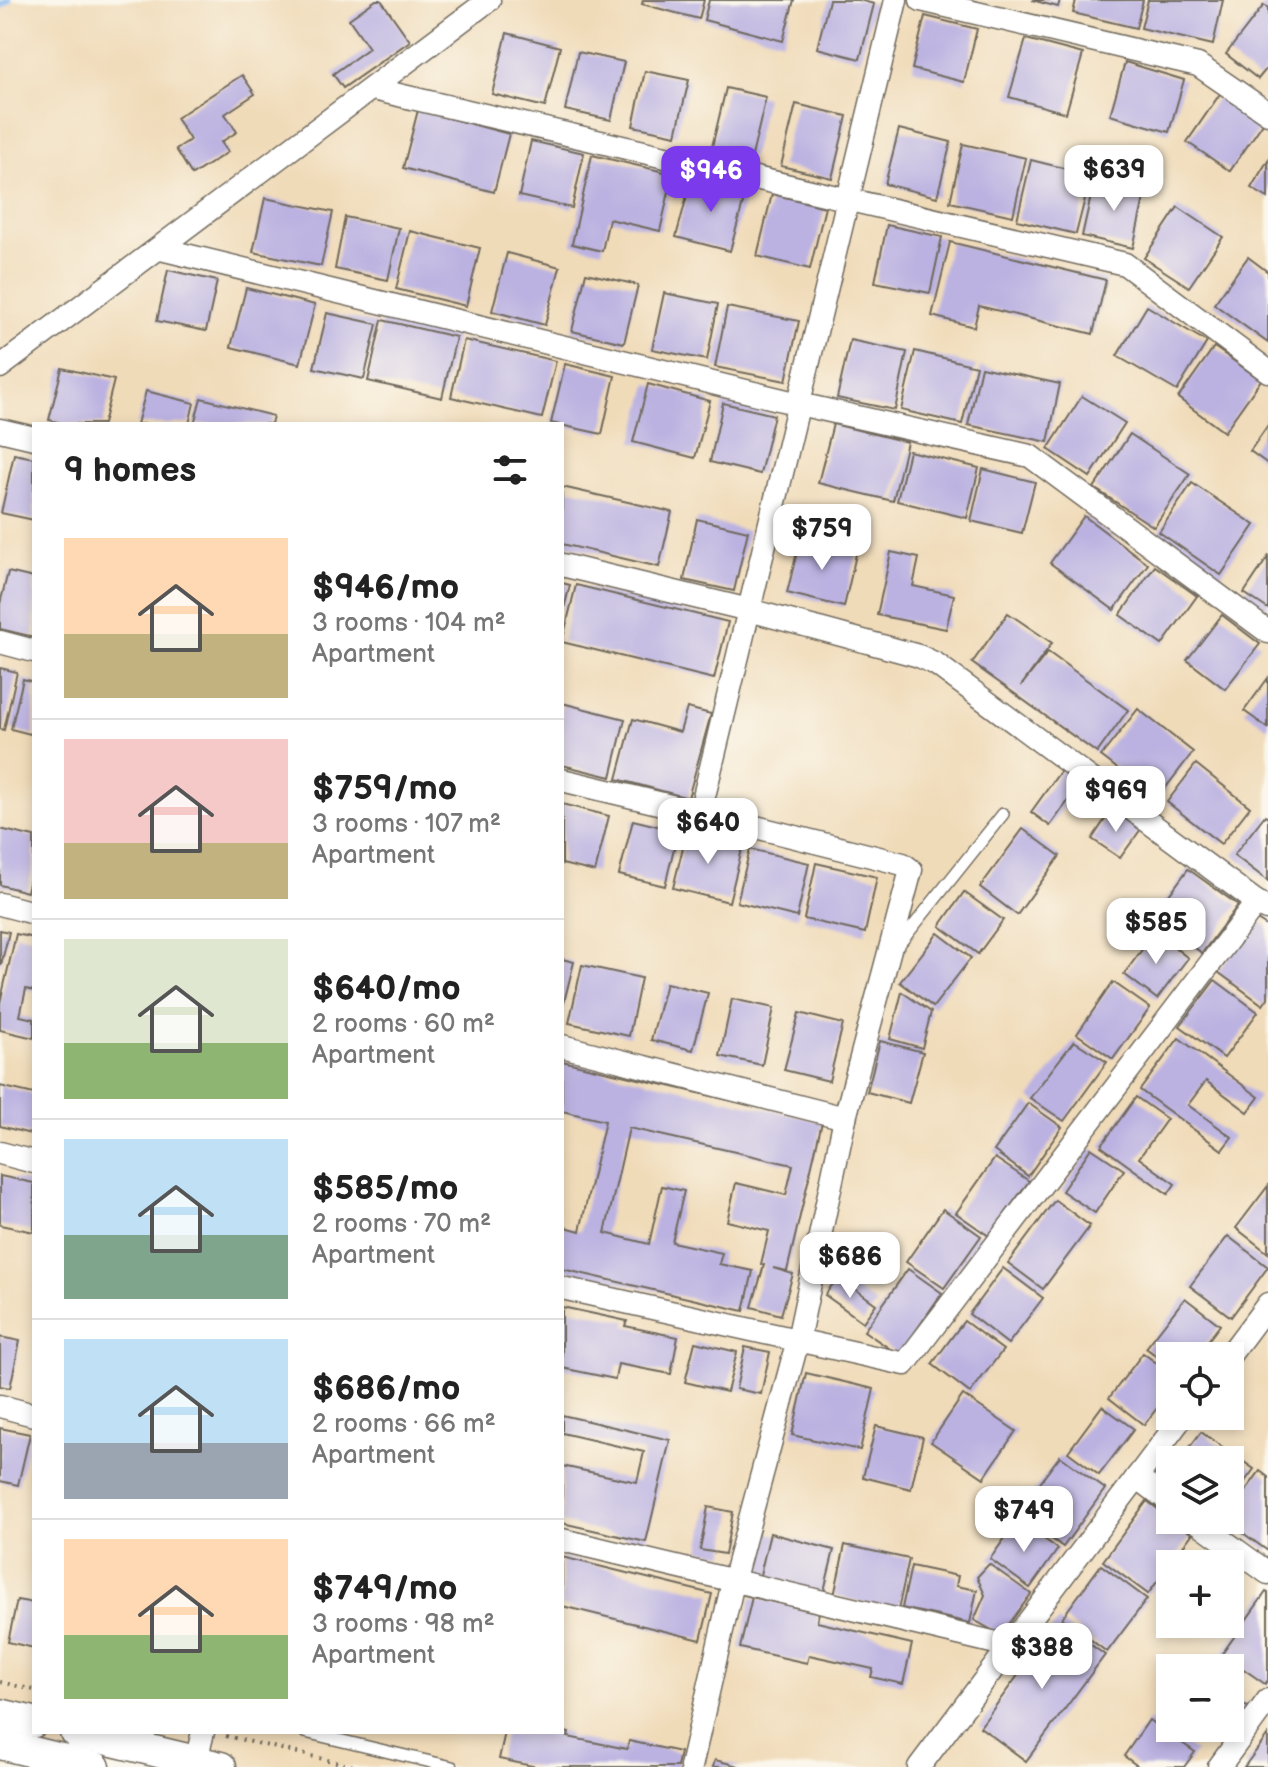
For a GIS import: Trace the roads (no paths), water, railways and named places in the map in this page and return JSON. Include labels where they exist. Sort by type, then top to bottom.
[{"type":"main road","points":[[0,1714],[32,1722]]},
{"type":"main road","points":[[91,1734],[211,1749]]},
{"type":"main road","points":[[0,1744],[95,1767]]},
{"type":"street","points":[[0,367],[489,0]]},
{"type":"street","points":[[700,813],[896,0]]},
{"type":"street","points":[[921,0],[1198,65],[1268,113]]},
{"type":"street","points":[[373,89],[1125,264],[1268,371]]},
{"type":"street","points":[[161,249],[799,404],[1030,456],[1268,632]]},
{"type":"street","points":[[0,430],[32,438]]},
{"type":"street","points":[[564,565],[749,610],[919,656],[936,664],[1262,906],[905,1364],[564,1288]]},
{"type":"street","points":[[0,642],[32,650]]},
{"type":"street","points":[[564,780],[700,813],[911,870],[845,1118],[798,1340],[733,1582],[691,1767]]},
{"type":"street","points":[[0,904],[32,912]]},
{"type":"street","points":[[564,1047],[845,1118]]},
{"type":"street","points":[[0,1153],[32,1161]]},
{"type":"street","points":[[1240,1342],[1268,1304]]},
{"type":"street","points":[[0,1406],[32,1414]]},
{"type":"street","points":[[919,1767],[1172,1430]]},
{"type":"street","points":[[1137,1477],[1156,1491]]},
{"type":"street","points":[[1214,1534],[1268,1573]]},
{"type":"street","points":[[564,1540],[1009,1646]]},
{"type":"street","points":[[1219,1767],[1268,1700]]},
{"type":"lane","points":[[884,964],[1003,814]]},
{"type":"lane","points":[[313,1734],[452,1767]]},
{"type":"waterway","points":[[0,6],[8,0]]}]
